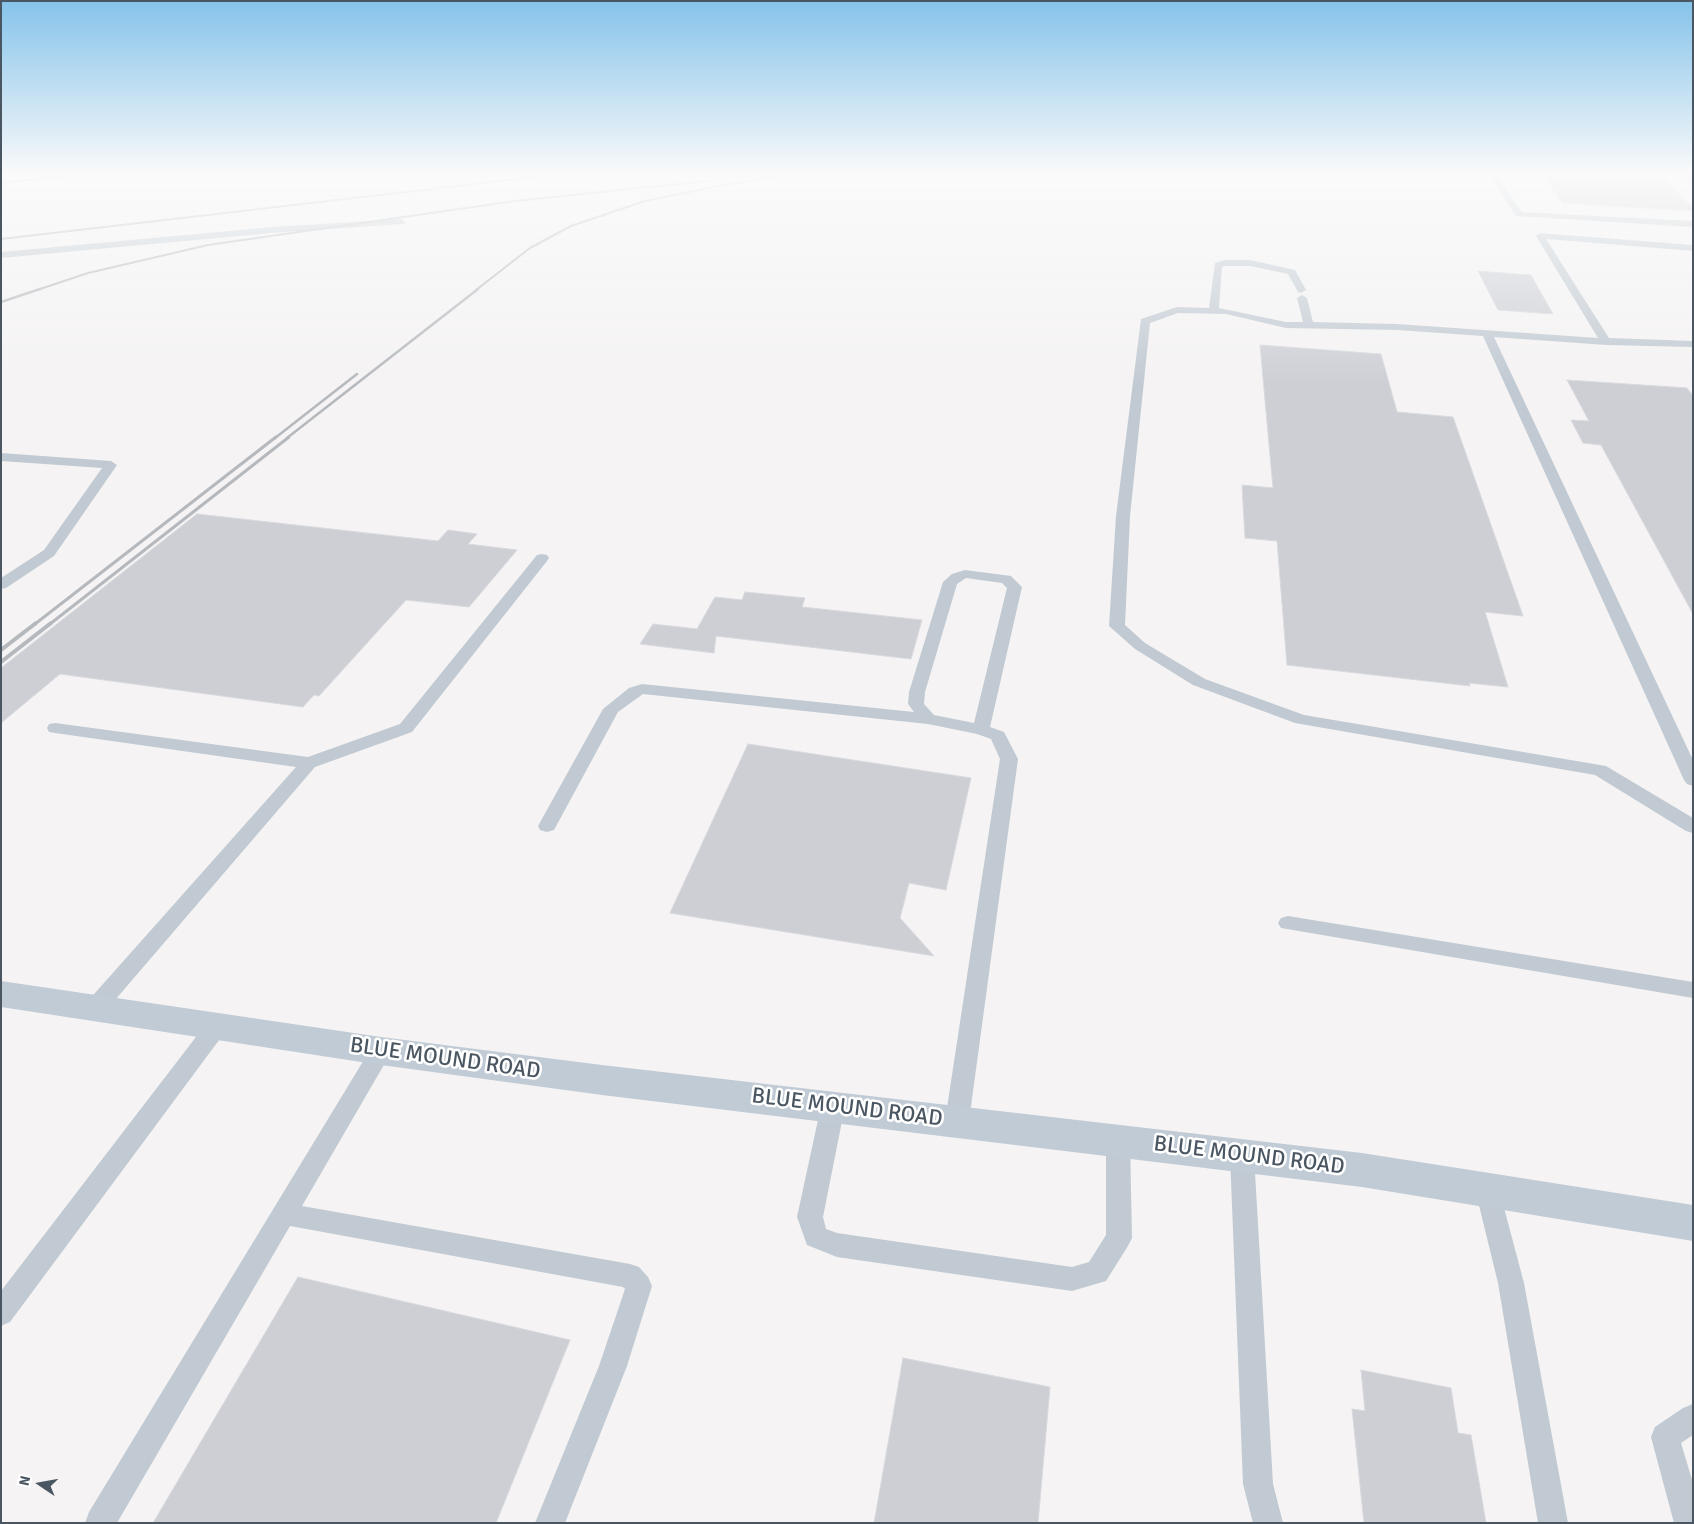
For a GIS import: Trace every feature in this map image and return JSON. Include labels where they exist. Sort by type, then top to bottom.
[{"type":"main road","name":"BLUE MOUND ROAD","points":[[1,994],[382,1051],[602,1080],[1362,1170],[1693,1223]]},
{"type":"lane","points":[[1,255],[130,243]]},
{"type":"lane","points":[[1544,243],[1606,342]]},
{"type":"lane","points":[[1631,243],[1693,248]]},
{"type":"lane","points":[[1214,311],[1218,265],[1250,263],[1292,272],[1301,294],[1309,326]]},
{"type":"lane","points":[[1693,344],[1606,342],[1397,327],[1286,325],[1226,311],[1177,310],[1145,321],[1123,516],[1117,626],[1140,646],[1199,682],[1300,719],[1600,770],[1693,828]]},
{"type":"lane","points":[[1487,333],[1693,780]]},
{"type":"lane","points":[[1,457],[111,465],[49,553],[1,585]]},
{"type":"lane","points":[[55,728],[309,763],[406,728],[542,558]]},
{"type":"lane","points":[[928,720],[916,704],[917,692],[950,582],[965,574],[1006,579],[1015,587],[981,730]]},
{"type":"lane","points":[[547,826],[612,709],[635,691],[642,689],[928,720],[981,730],[998,736],[1009,759],[957,1121]]},
{"type":"lane","points":[[95,1008],[309,763]]},
{"type":"lane","points":[[1288,923],[1693,990]]},
{"type":"lane","points":[[1,1313],[217,1026]]},
{"type":"lane","points":[[100,1523],[382,1051]]},
{"type":"lane","points":[[832,1106],[810,1217],[816,1238],[837,1246],[1072,1279],[1097,1272],[1119,1238],[1118,1140]]},
{"type":"lane","points":[[1242,1155],[1258,1484],[1268,1523]]},
{"type":"lane","points":[[1487,1189],[1511,1283],[1553,1523]]},
{"type":"lane","points":[[285,1214],[630,1276],[635,1281],[639,1286],[613,1366],[550,1523]]},
{"type":"lane","points":[[1689,1523],[1665,1437],[1693,1418]]},
{"type":"building","points":[[1478,271],[1531,275],[1553,314],[1498,310]]},
{"type":"building","points":[[1260,345],[1381,354],[1397,412],[1453,417],[1523,616],[1485,612],[1508,687],[1469,683],[1470,686],[1287,665],[1277,541],[1245,538],[1242,485],[1273,488]]},
{"type":"building","points":[[1567,380],[1687,388],[1693,396],[1693,614],[1601,445],[1583,443],[1571,420],[1589,421]]},
{"type":"building","points":[[197,514],[438,541],[448,530],[477,534],[468,544],[517,550],[469,607],[406,600],[319,696],[314,695],[303,707],[60,674],[1,723],[1,668]]},
{"type":"building","points":[[745,592],[805,598],[802,607],[922,620],[911,659],[716,636],[714,653],[640,644],[653,624],[697,629],[715,597],[742,600]]},
{"type":"building","points":[[748,744],[971,778],[946,890],[909,883],[900,918],[934,956],[670,913]]},
{"type":"building","points":[[298,1277],[570,1340],[496,1523],[153,1523]]},
{"type":"building","points":[[903,1358],[1050,1387],[1038,1523],[874,1523]]},
{"type":"building","points":[[1361,1370],[1451,1388],[1458,1433],[1471,1435],[1486,1523],[1364,1523],[1352,1409],[1365,1411]]},
{"type":"railway","points":[[1,302],[88,273],[221,243]]},
{"type":"railway","points":[[476,290],[530,248],[539,243]]},
{"type":"railway","points":[[287,438],[478,289]]},
{"type":"railway","points":[[275,438],[357,374]]},
{"type":"railway","points":[[35,624],[276,437]]},
{"type":"railway","points":[[50,624],[289,437]]},
{"type":"railway","points":[[1,650],[36,623]]},
{"type":"railway","points":[[1,662],[51,623]]}]
